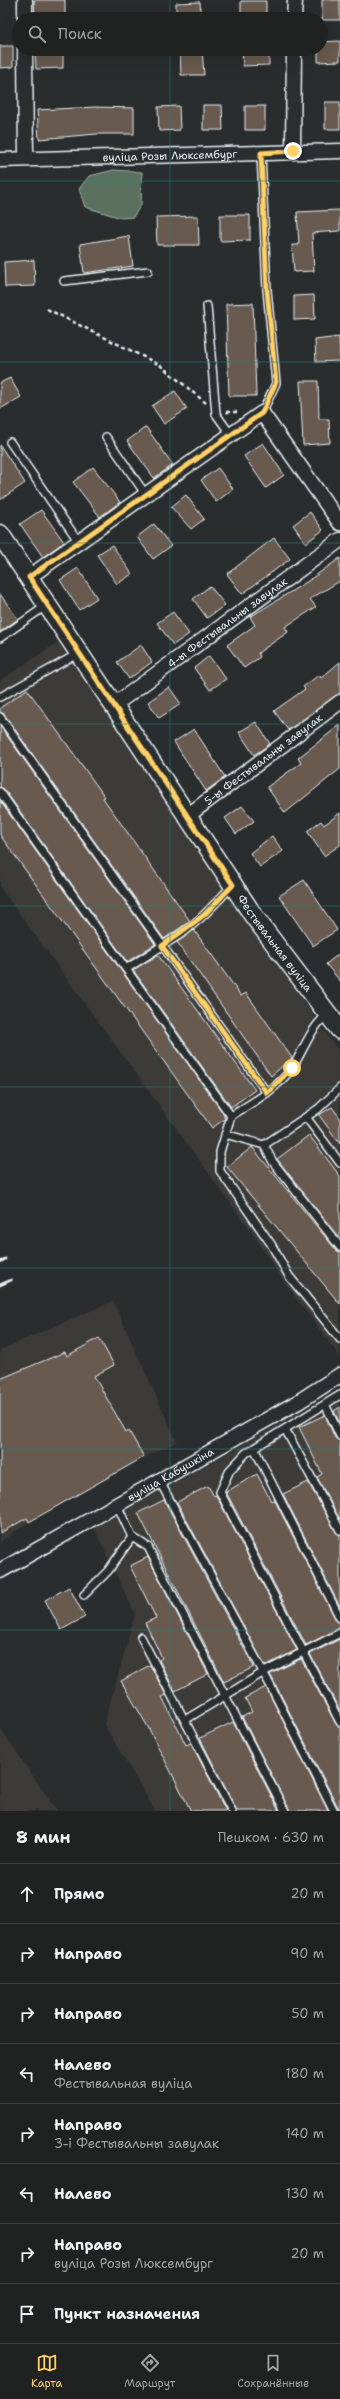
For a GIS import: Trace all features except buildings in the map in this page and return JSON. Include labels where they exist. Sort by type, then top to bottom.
[{"type":"street","points":[[25,0],[25,12]]},
{"type":"street","points":[[294,12],[295,0]]},
{"type":"street","points":[[25,56],[26,158]]},
{"type":"street","points":[[293,151],[294,56]]},
{"type":"street","name":"вуліца Розы Люксембург","points":[[0,160],[26,158],[340,151]]},
{"type":"street","points":[[29,577],[262,413],[340,523]]},
{"type":"street","name":"Фестывальная вуліца","points":[[0,534],[253,915],[340,1030]]},
{"type":"street","name":"4-ы Фестывальны завулак","points":[[114,705],[340,540]]},
{"type":"street","name":"5-ы Фестывальны завулак","points":[[187,816],[340,702]]},
{"type":"street","name":"вуліца Кабушкіна","points":[[0,1571],[298,1402],[340,1375]]},
{"type":"lane","points":[[261,153],[267,290],[276,382],[262,413]]},
{"type":"lane","points":[[64,281],[148,271]]},
{"type":"lane","points":[[207,306],[216,412],[231,435]]},
{"type":"lane","points":[[106,436],[146,495]]},
{"type":"lane","points":[[10,442],[79,542]]},
{"type":"lane","points":[[0,638],[47,604]]},
{"type":"lane","points":[[0,697],[79,653]]},
{"type":"lane","points":[[0,716],[267,1093]]},
{"type":"lane","points":[[0,792],[231,1116]]},
{"type":"lane","points":[[126,969],[162,946],[204,915],[233,885]]},
{"type":"lane","points":[[328,1014],[317,1024],[292,1068],[267,1093],[231,1116],[220,1152],[220,1171],[271,1244],[289,1276],[340,1339]]},
{"type":"lane","points":[[264,1145],[306,1117],[340,1088]]},
{"type":"lane","points":[[306,1117],[340,1163]]},
{"type":"lane","points":[[225,1134],[264,1145],[273,1162],[340,1246]]},
{"type":"lane","points":[[340,1395],[246,1453],[230,1470],[220,1492],[340,1722]]},
{"type":"lane","points":[[324,1404],[340,1436]]},
{"type":"lane","points":[[285,1429],[340,1530]]},
{"type":"lane","points":[[254,1448],[340,1618]]},
{"type":"lane","points":[[159,1480],[264,1672],[334,1811]]},
{"type":"lane","points":[[117,1505],[132,1536],[148,1547],[285,1811]]},
{"type":"lane","points":[[84,1595],[108,1571],[132,1536]]},
{"type":"lane","points":[[185,1720],[264,1672],[340,1633]]},
{"type":"lane","points":[[141,1637],[232,1811]]},
{"type":"path","points":[[47,309],[160,365],[216,412],[262,413]]},
{"type":"shaded area","points":[[58,642],[233,901],[340,1053],[340,1357],[277,1272],[256,1238],[0,887],[0,681]]},
{"type":"shaded area","points":[[113,1301],[177,1442],[144,1457],[29,1522],[0,1542],[0,1350]]},
{"type":"shaded area","points":[[340,1390],[340,1811],[155,1811],[104,1724],[135,1614],[94,1528]]},
{"type":"shaded area","points":[[0,1728],[57,1811],[0,1811]]},
{"type":"green space","points":[[114,170],[142,172],[141,205],[133,217],[121,218],[85,207],[79,189],[89,176]]},
{"type":"railway","points":[[0,1262],[5,1259]]},
{"type":"railway","points":[[0,1285],[11,1280]]},
{"type":"route","points":[[292,1068],[274,1088],[267,1093],[162,946],[184,932],[204,915],[233,885],[29,577],[262,413],[276,382],[267,290],[261,153],[293,151]]}]
